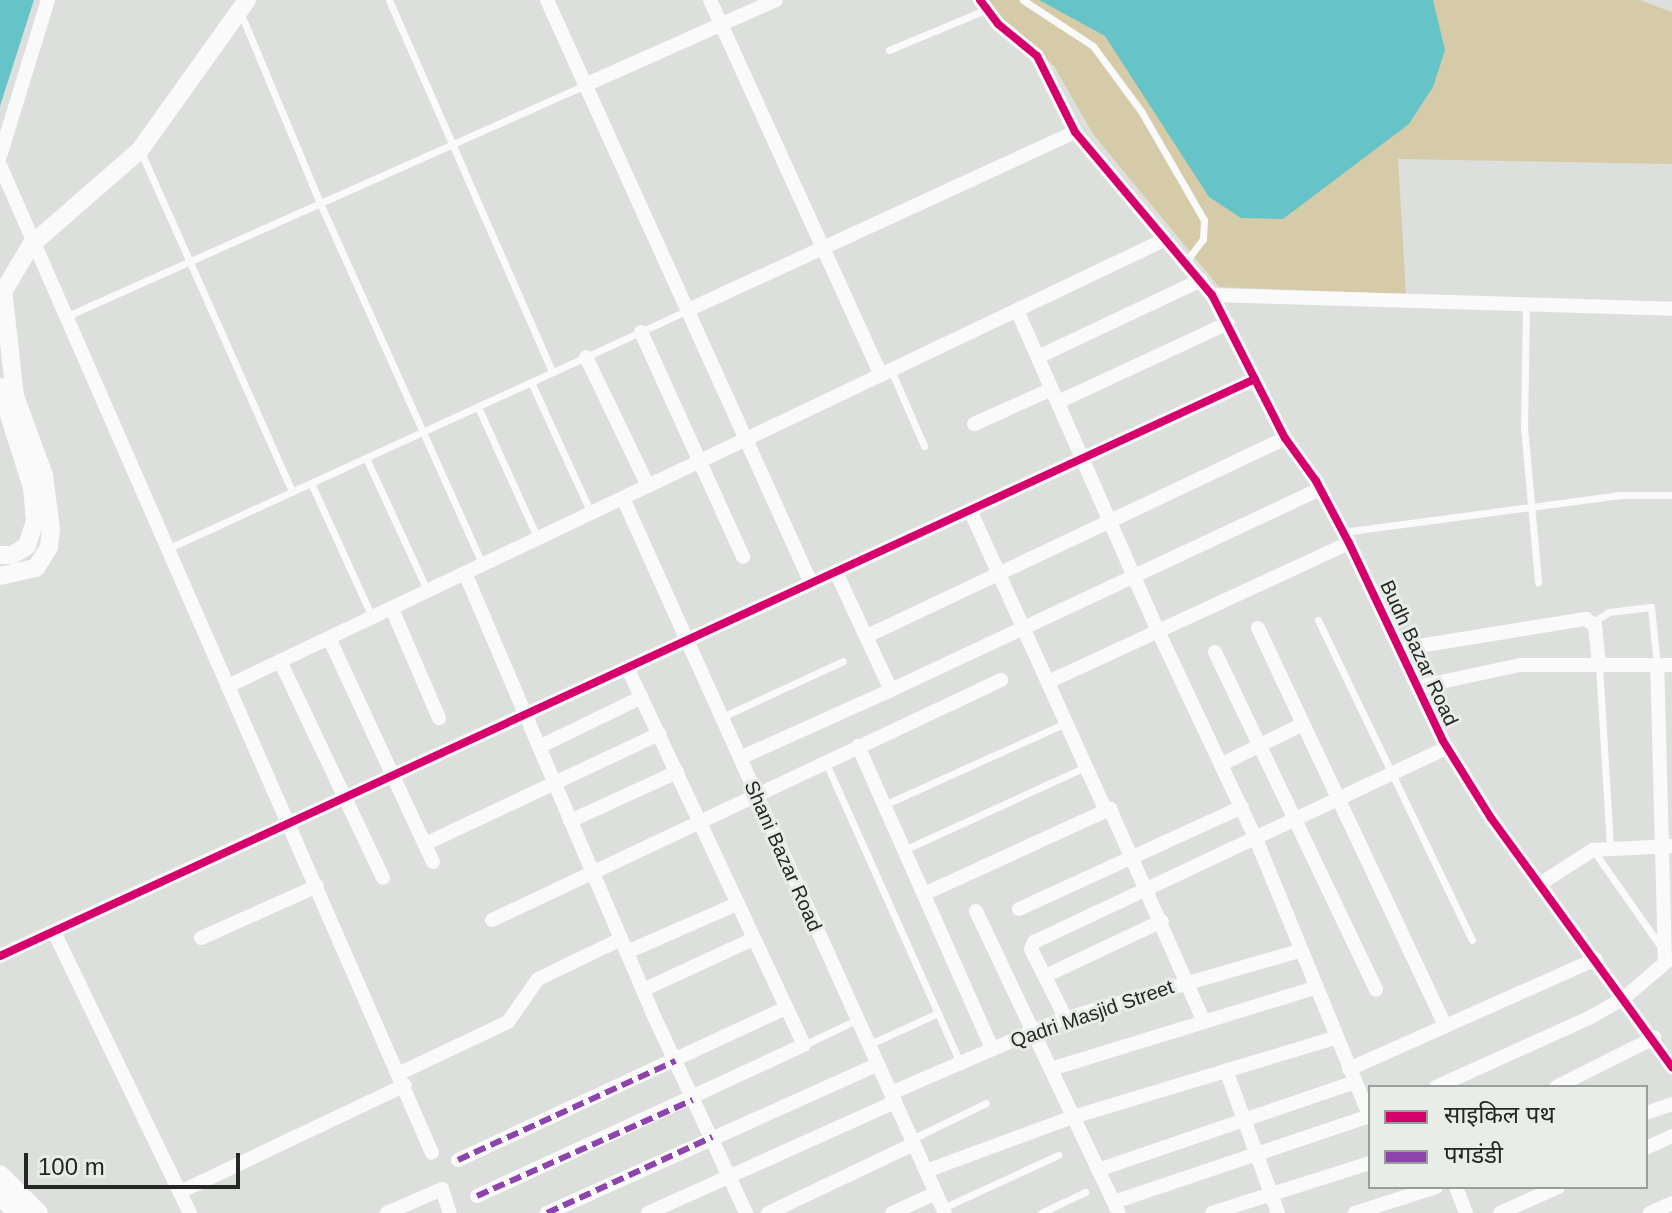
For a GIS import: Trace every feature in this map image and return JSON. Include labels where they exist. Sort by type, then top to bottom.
[{"type":"street","points":[[0,156],[48,0]]},
{"type":"street","points":[[547,0],[811,583]]},
{"type":"street","points":[[710,0],[825,250],[886,372]]},
{"type":"street","points":[[585,85],[776,0]]},
{"type":"street","name":"Budh Bazar Road","points":[[983,5],[1037,56],[1075,132],[1162,241],[1212,295],[1285,438],[1320,489],[1346,537],[1447,748],[1672,1067]]},
{"type":"street","points":[[0,576],[36,568],[49,547],[51,529],[44,475],[15,396],[2,293],[31,245],[140,150],[243,6]]},
{"type":"street","points":[[688,310],[825,250],[1075,132]]},
{"type":"street","points":[[0,165],[31,245],[317,886],[432,1153]]},
{"type":"street","points":[[228,686],[1162,241]]},
{"type":"street","points":[[1038,357],[1201,280]]},
{"type":"street","points":[[1212,295],[1672,309]]},
{"type":"street","points":[[1017,310],[1133,576],[1242,807],[1314,988],[1368,1111]]},
{"type":"street","points":[[974,424],[1055,396],[1228,323]]},
{"type":"street","points":[[641,332],[743,557]]},
{"type":"street","points":[[586,357],[648,486]]},
{"type":"street","points":[[0,956],[628,670],[1255,379]]},
{"type":"street","points":[[0,387],[32,487],[35,521],[27,546],[12,555],[0,555]]},
{"type":"street","points":[[867,636],[1110,524],[1285,438]]},
{"type":"street","points":[[740,758],[1320,489]]},
{"type":"street","name":"Shani Bazar Road","points":[[623,498],[944,1211]]},
{"type":"street","points":[[970,510],[1105,809],[1115,813],[1135,855],[1204,1022]]},
{"type":"street","points":[[1048,682],[1346,537]]},
{"type":"street","points":[[836,572],[891,690]]},
{"type":"street","points":[[465,573],[643,990],[746,1213]]},
{"type":"street","points":[[392,609],[439,718]]},
{"type":"street","points":[[1400,649],[1494,631],[1593,622],[1599,665]]},
{"type":"street","points":[[1258,628],[1445,1026]]},
{"type":"street","points":[[329,638],[433,862]]},
{"type":"street","points":[[1215,652],[1376,990]]},
{"type":"street","points":[[280,661],[383,878]]},
{"type":"street","points":[[1417,687],[1520,665],[1664,665],[1665,846],[1670,960],[1624,998],[1440,1085]]},
{"type":"street","points":[[477,1196],[693,1100],[804,1045],[628,670]]},
{"type":"street","points":[[492,920],[698,819],[1001,680]]},
{"type":"street","points":[[539,747],[642,697]]},
{"type":"street","points":[[1222,764],[1303,724]]},
{"type":"street","points":[[425,844],[659,734]]},
{"type":"street","points":[[858,746],[992,1048]]},
{"type":"street","points":[[1066,1019],[1031,944],[1447,748]]},
{"type":"street","points":[[570,821],[677,772]]},
{"type":"street","points":[[1019,909],[1242,807]]},
{"type":"street","points":[[924,894],[1105,809]]},
{"type":"street","points":[[1540,884],[1593,850],[1665,846]]},
{"type":"street","points":[[201,938],[317,886]]},
{"type":"street","points":[[180,1192],[508,1022],[538,979],[737,904]]},
{"type":"street","points":[[976,911],[1116,1207],[1368,1117]]},
{"type":"street","points":[[1045,976],[1162,921]]},
{"type":"street","points":[[54,932],[190,1213]]},
{"type":"street","points":[[643,990],[753,939]]},
{"type":"street","name":"Qadri Masjid Street","points":[[648,1213],[1032,1030],[1299,951]]},
{"type":"street","points":[[1098,1170],[1243,1119],[1352,1075],[1445,1026],[1596,959]]},
{"type":"street","points":[[1051,1069],[1314,988]]},
{"type":"street","points":[[458,1160],[786,1008]]},
{"type":"street","points":[[926,1171],[1073,1117],[1335,1038]]},
{"type":"street","points":[[1560,1085],[1654,1038]]},
{"type":"street","points":[[547,1213],[877,1065]]},
{"type":"street","points":[[1226,1070],[1278,1213]]},
{"type":"street","points":[[1648,1112],[1672,1104]]},
{"type":"street","points":[[1648,1147],[1672,1136]]},
{"type":"street","points":[[768,1213],[913,1142]]},
{"type":"street","points":[[1212,1213],[1368,1164]]},
{"type":"street","points":[[0,1174],[39,1213]]},
{"type":"street","points":[[387,1213],[442,1189],[450,1213]]},
{"type":"street","points":[[1355,1213],[1403,1192],[1423,1189]]},
{"type":"street","points":[[1457,1189],[1466,1213]]},
{"type":"street","points":[[1500,1213],[1554,1189]]},
{"type":"street","points":[[892,1213],[936,1193]]},
{"type":"street","points":[[0,1196],[17,1213]]},
{"type":"street","points":[[1650,1213],[1672,1203]]},
{"type":"lane","points":[[389,0],[552,372]]},
{"type":"lane","points":[[1023,0],[1081,34],[1141,111],[1204,220],[1203,239],[1185,263]]},
{"type":"lane","points":[[889,50],[983,5]]},
{"type":"lane","points":[[243,6],[320,203],[483,565]]},
{"type":"lane","points":[[64,317],[190,264],[585,85]]},
{"type":"lane","points":[[140,150],[292,492]]},
{"type":"lane","points":[[1526,303],[1524,427],[1538,582]]},
{"type":"lane","points":[[167,549],[688,310]]},
{"type":"lane","points":[[886,372],[924,446]]},
{"type":"lane","points":[[531,382],[591,513]]},
{"type":"lane","points":[[478,407],[538,539]]},
{"type":"lane","points":[[366,458],[428,591]]},
{"type":"lane","points":[[311,483],[372,617]]},
{"type":"lane","points":[[1346,537],[1619,495],[1672,495]]},
{"type":"lane","points":[[1593,622],[1609,612],[1651,607],[1664,665]]},
{"type":"lane","points":[[1318,620],[1472,940]]},
{"type":"lane","points":[[722,717],[843,661]]},
{"type":"lane","points":[[1599,665],[1610,847]]},
{"type":"lane","points":[[884,805],[1066,723]]},
{"type":"lane","points":[[825,761],[960,1063]]},
{"type":"lane","points":[[904,850],[1085,767]]},
{"type":"lane","points":[[1593,850],[1670,960]]},
{"type":"lane","points":[[868,1045],[938,1013]]},
{"type":"lane","points":[[804,1045],[856,1020]]},
{"type":"lane","points":[[913,1142],[986,1103]]},
{"type":"lane","points":[[944,1211],[1058,1155]]},
{"type":"lane","points":[[1041,1213],[1085,1192]]},
{"type":"shaded area","points":[[989,0],[1640,0],[1672,12],[1672,164],[1398,159],[1406,294],[1219,287],[1093,134],[1054,66],[995,12]]},
{"type":"water","points":[[0,0],[34,0],[0,106]]},
{"type":"water","points":[[1039,0],[1433,0],[1445,50],[1433,87],[1409,124],[1283,219],[1241,218],[1209,197],[1105,36]]},
{"type":"marked path","points":[[458,1160],[675,1061]]},
{"type":"marked path","points":[[477,1196],[693,1100]]},
{"type":"marked path","points":[[547,1213],[712,1137]]},
{"type":"cycle path","points":[[980,0],[998,24],[1037,56],[1075,132],[1212,295],[1285,438],[1316,481],[1349,543],[1443,741],[1491,818],[1672,1067]]},
{"type":"cycle path","points":[[0,956],[1255,379]]}]
